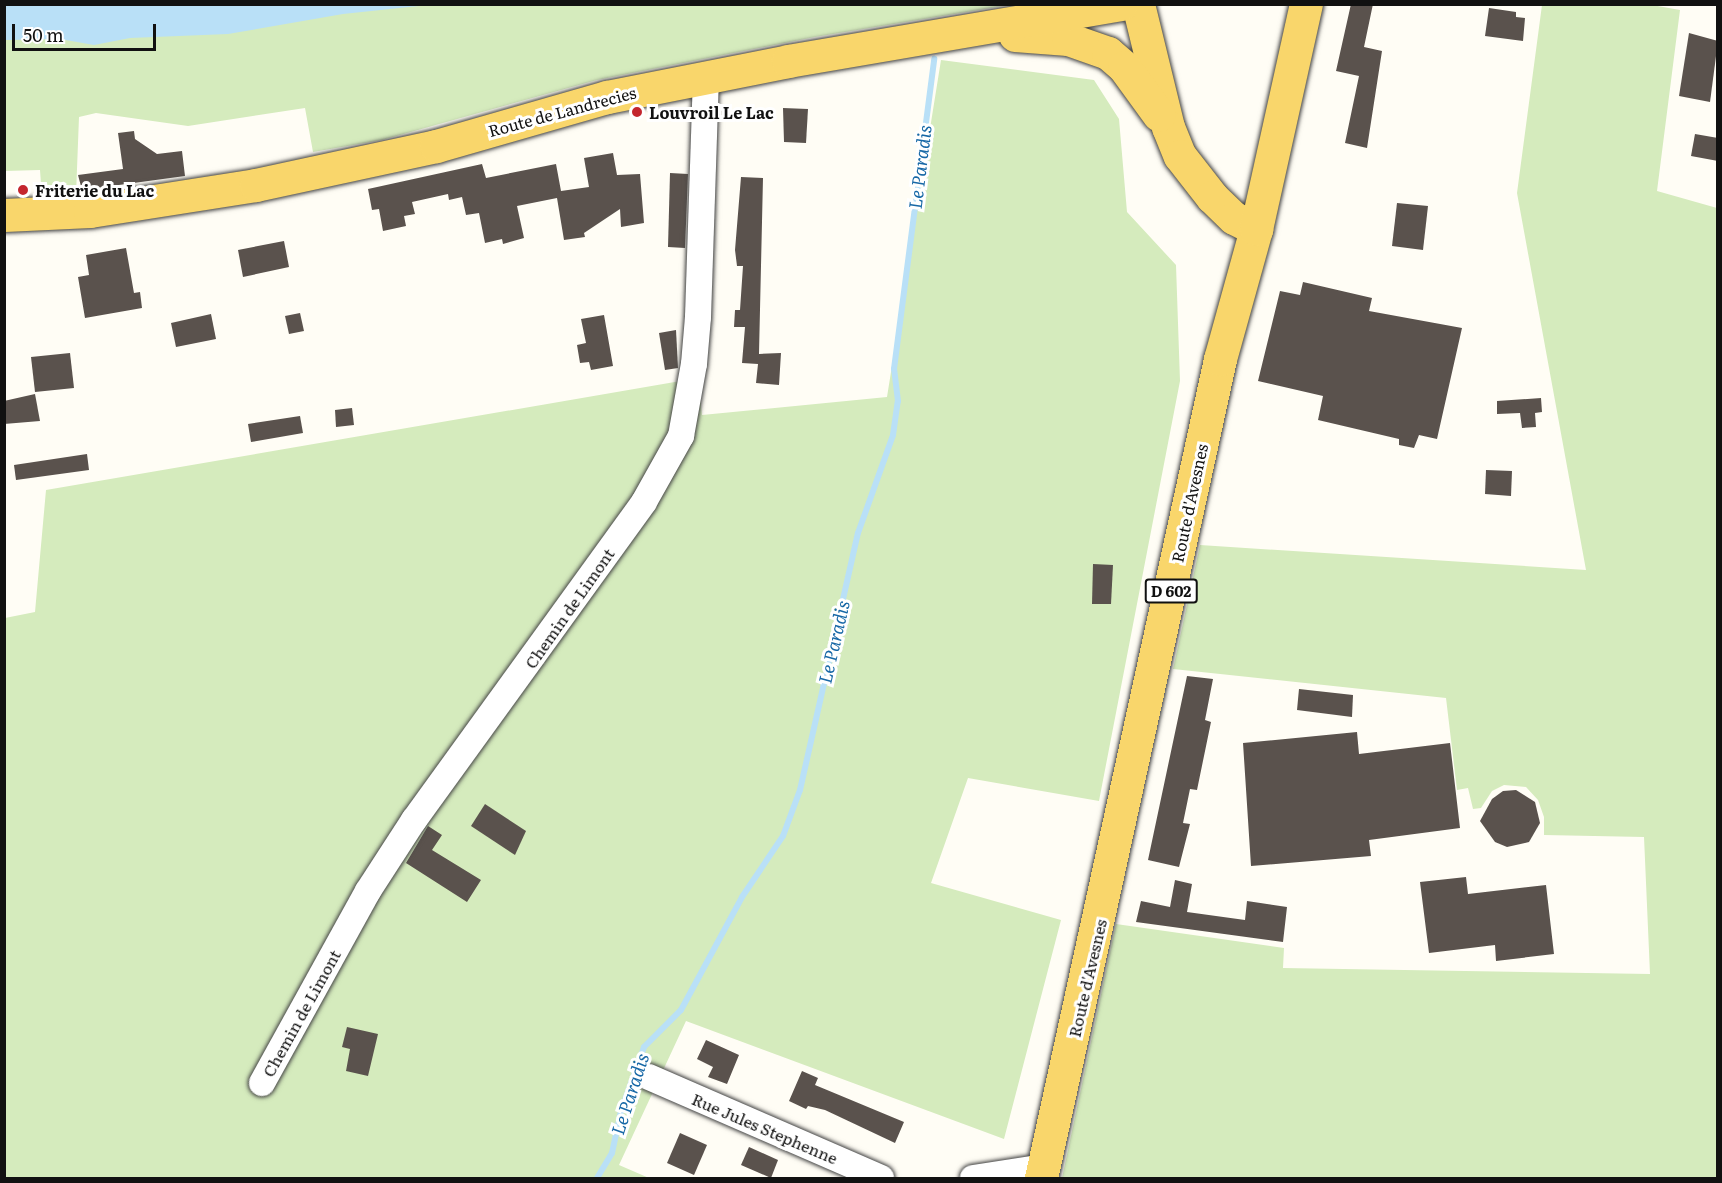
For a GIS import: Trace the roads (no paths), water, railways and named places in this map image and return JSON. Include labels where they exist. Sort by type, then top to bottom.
[{"type":"main road","name":"Route de Landrecies","points":[[4,214],[90,211],[256,185],[436,146],[607,97],[706,77],[1121,4]]},
{"type":"main road","points":[[1138,4],[1168,127],[1180,156],[1212,197],[1234,218],[1256,229]]},
{"type":"main road","name":"Route d'Avesnes","points":[[1043,1173],[1220,359],[1256,229],[1306,4]]},
{"type":"main road","points":[[966,31],[1068,39],[1108,52],[1124,67],[1168,127]]},
{"type":"street","name":"Chemin de Limont","points":[[262,1083],[368,891],[414,820],[644,502],[681,436],[697,329],[706,77]]},
{"type":"street","name":"Rue Jules Stephenne","points":[[649,1077],[881,1179]]},
{"type":"street","points":[[973,1179],[1043,1173]]},
{"type":"water","points":[[5,4],[428,5],[343,14],[228,34],[130,38],[94,45],[60,39],[5,40]]},
{"type":"waterway","name":"Le Paradis","points":[[597,1178],[612,1153],[621,1111],[644,1047],[681,1010],[742,897],[783,836],[800,790],[858,533],[893,435],[898,401],[894,369],[934,59]]},
{"type":"place","name":"Louvroil Le Lac","points":[[637,112]]},
{"type":"place","name":"Friterie du Lac","points":[[23,190]]}]
